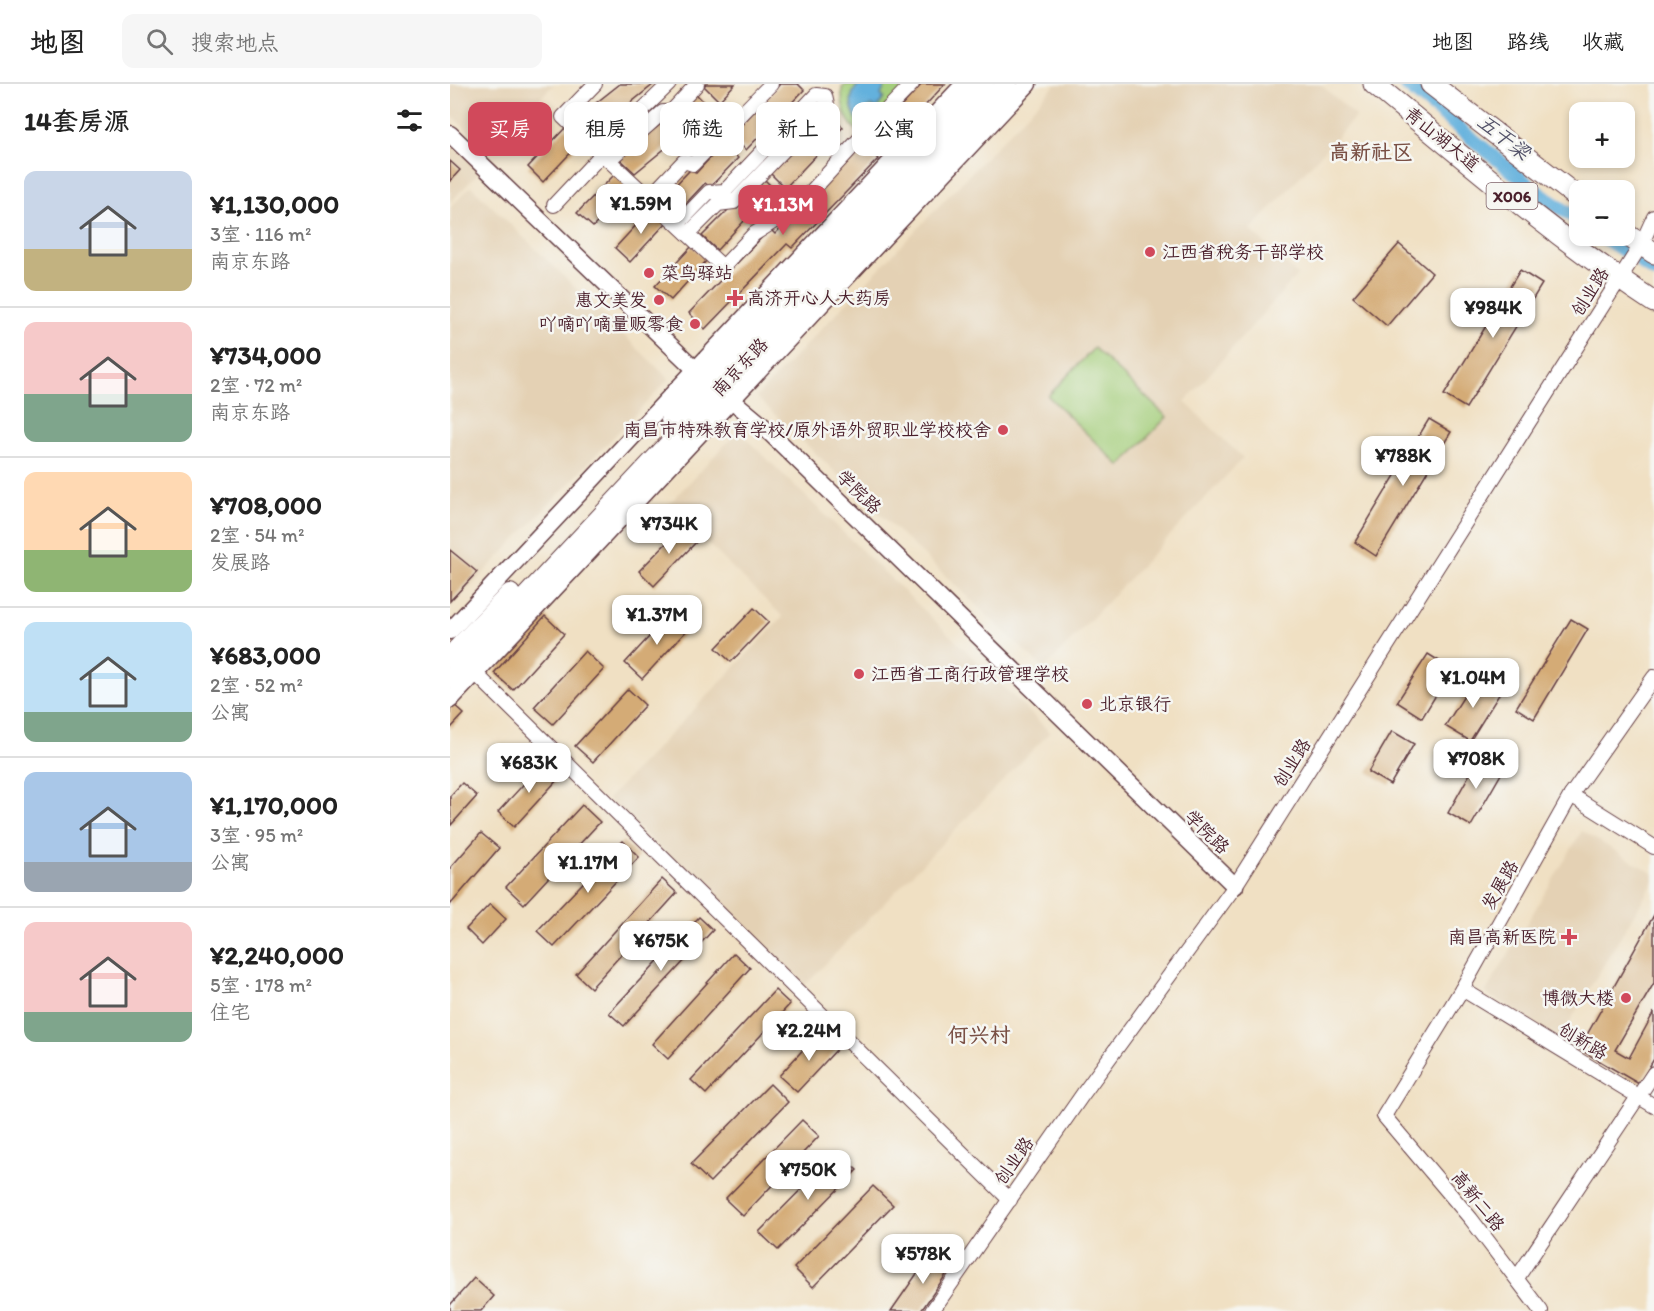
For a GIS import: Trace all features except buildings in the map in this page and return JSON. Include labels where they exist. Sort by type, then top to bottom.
[{"type":"main road","name":"南京东路","points":[[450,678],[984,84]]},
{"type":"main road","name":"南京东路","points":[[714,385],[1007,84]]},
{"type":"main road","name":"青山湖大道","points":[[1374,84],[1619,279],[1654,302]]},
{"type":"main road","name":"青山湖大道","points":[[1431,84],[1569,191]]},
{"type":"street","points":[[578,102],[595,84]]},
{"type":"street","points":[[648,105],[669,84]]},
{"type":"street","points":[[648,122],[663,112],[670,112],[697,84]]},
{"type":"street","points":[[649,198],[684,161],[693,164],[771,84]]},
{"type":"street","points":[[895,102],[912,84]]},
{"type":"street","points":[[714,385],[964,84]]},
{"type":"street","points":[[450,631],[714,385],[1028,84]]},
{"type":"street","points":[[678,224],[709,192],[725,191],[816,95],[825,96],[827,105],[734,202],[718,204],[688,234]]},
{"type":"street","name":"学院路","points":[[450,134],[714,385],[764,427],[1235,886]]},
{"type":"street","points":[[605,156],[723,267],[754,234],[798,206],[852,147]]},
{"type":"street","points":[[554,206],[601,156]]},
{"type":"street","name":"创业路","points":[[932,1311],[1235,886],[1619,279],[1654,217]]},
{"type":"street","points":[[450,700],[463,664],[1010,1200]]},
{"type":"street","name":"发展路","points":[[1384,1116],[1462,989],[1571,795],[1654,676]]},
{"type":"street","points":[[1571,795],[1654,847]]},
{"type":"street","name":"创新路","points":[[1462,989],[1654,1106]]},
{"type":"street","points":[[1517,1278],[1654,1073]]},
{"type":"street","name":"高新二路","points":[[1384,1116],[1517,1278],[1541,1311]]},
{"type":"shaded area","points":[[450,84],[554,84],[537,102],[468,102],[468,131],[450,114]]},
{"type":"shaded area","name":"南昌市特殊教育学校/原外语外贸职业学校校舍","points":[[1056,84],[1320,84],[1356,116],[1251,230],[1297,275],[1185,402],[1243,458],[1044,669],[756,397]]},
{"type":"shaded area","points":[[450,142],[480,171],[450,203]]},
{"type":"shaded area","points":[[471,186],[669,379],[450,608],[450,208]]},
{"type":"shaded area","name":"江西省工商行政管理学校","points":[[738,431],[1050,732],[803,987],[608,799],[783,617],[668,505]]},
{"type":"shaded area","name":"南昌高新医院","points":[[1582,831],[1654,874],[1654,881],[1560,1038],[1485,993]]},
{"type":"green space","points":[[846,84],[909,84],[892,102],[852,102],[852,125],[843,109],[842,88]]},
{"type":"green space","points":[[1094,348],[1167,417],[1120,466],[1048,396]]},
{"type":"water","points":[[859,84],[885,86],[881,95],[884,98],[881,102],[852,102],[852,109],[851,98]]},
{"type":"waterway","name":"五干梁","points":[[1405,84],[1540,194],[1569,214]]},
{"type":"waterway","name":"五干梁","points":[[1617,246],[1625,251]]},
{"type":"waterway","name":"五干梁","points":[[1642,263],[1654,271]]},
{"type":"place","name":"江西省税务干部学校","points":[[1150,252]]},
{"type":"place","name":"菜鸟驿站","points":[[649,273]]},
{"type":"place","name":"高济开心人大药房","points":[[735,298]]},
{"type":"place","name":"惠文美发","points":[[659,300]]},
{"type":"place","name":"吖嘀吖嘀量贩零食","points":[[695,324]]},
{"type":"place","name":"南昌市特殊教育学校/原外语外贸职业学校校舍","points":[[1003,430]]},
{"type":"place","name":"江西省工商行政管理学校","points":[[859,674]]},
{"type":"place","name":"北京银行","points":[[1087,704]]},
{"type":"place","name":"南昌高新医院","points":[[1569,937]]},
{"type":"place","name":"博微大楼","points":[[1626,998]]},
{"type":"district","name":"高新社区","points":[[1371,151]]},
{"type":"district","name":"何兴村","points":[[979,1034]]}]
